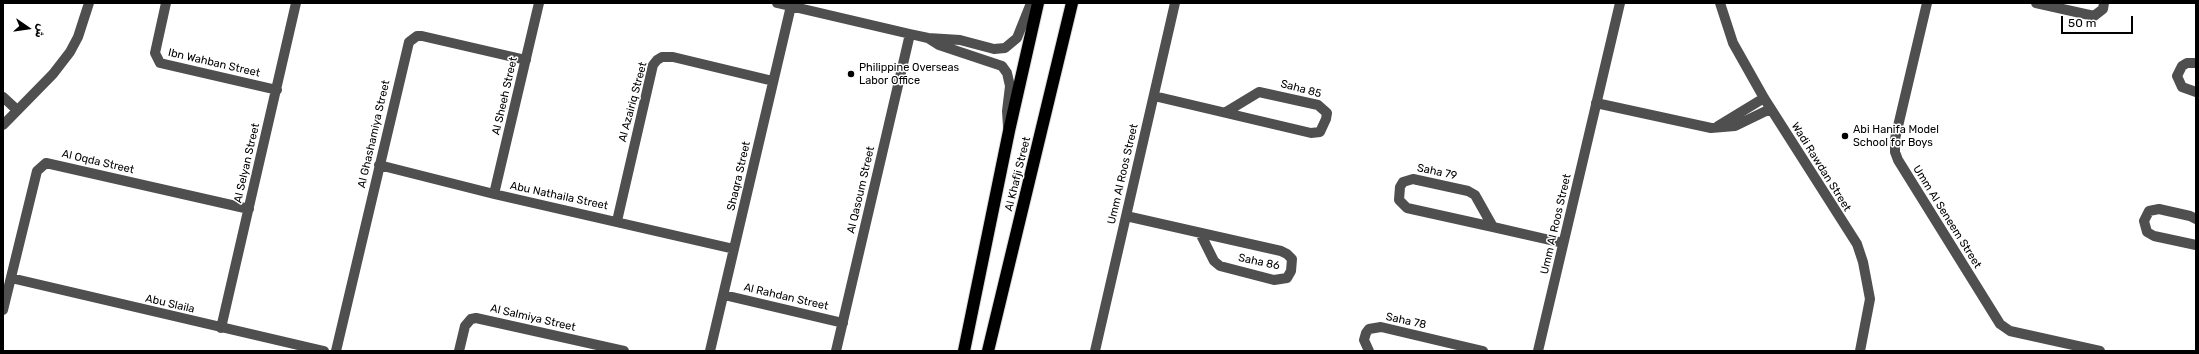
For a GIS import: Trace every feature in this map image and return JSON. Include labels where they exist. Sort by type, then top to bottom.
[{"type":"highway","name":"Al Khafji Street","points":[[964,351],[1009,131],[1038,3]]},
{"type":"highway","name":"Al Khafji Street","points":[[988,351],[1072,3]]},
{"type":"street","points":[[3,125],[53,74],[70,52],[78,37],[89,3]]},
{"type":"street","name":"Ibn Wahban Street","points":[[166,3],[155,53],[160,63],[277,90]]},
{"type":"street","name":"Al Selyan Street","points":[[221,328],[296,3]]},
{"type":"street","name":"Al Sheeh Street","points":[[494,194],[539,3]]},
{"type":"street","points":[[778,3],[928,38],[960,40],[994,49],[1005,48],[1017,38],[1031,3]]},
{"type":"street","name":"Umm Al Roos Street","points":[[1095,351],[1175,3]]},
{"type":"street","name":"Umm Al Roos Street","points":[[1538,351],[1620,3]]},
{"type":"street","name":"Wadi Rawdan Street","points":[[1720,3],[1733,43],[1770,108],[1856,244],[1864,262],[1870,299],[1860,351]]},
{"type":"street","name":"Umm Al Seneem Street","points":[[1927,3],[1895,139],[1895,152],[1898,160],[2000,324],[2010,331],[2064,347],[2100,351]]},
{"type":"street","points":[[2036,3],[2094,16],[2103,9],[2104,3]]},
{"type":"street","name":"Shaqra Street","points":[[710,351],[791,6]]},
{"type":"street","name":"Al Qasoum Street","points":[[836,351],[910,34]]},
{"type":"street","name":"Al Ghashamiya Street","points":[[336,351],[406,48],[413,38],[422,36],[526,60]]},
{"type":"street","points":[[928,38],[939,45],[1002,66],[1007,73],[1010,86],[1006,111],[1009,131]]},
{"type":"street","name":"Al Azairiq Street","points":[[617,221],[653,65],[658,60],[662,57],[673,57],[773,81]]},
{"type":"street","points":[[2196,63],[2187,63],[2182,66],[2177,76],[2182,87],[2196,92]]},
{"type":"street","name":"Saha 85","points":[[1154,96],[1311,133],[1320,132],[1326,119],[1326,113],[1318,105],[1259,92],[1226,112]]},
{"type":"street","points":[[3,97],[17,110]]},
{"type":"street","points":[[1715,127],[1764,98]]},
{"type":"street","points":[[1596,103],[1702,127],[1735,126],[1770,108]]},
{"type":"street","name":"Al Oqda Street","points":[[3,310],[36,171],[46,163],[249,209]]},
{"type":"street","name":"Abu Nathaila Street","points":[[379,165],[494,194],[734,249]]},
{"type":"street","name":"Saha 79","points":[[1493,227],[1475,195],[1468,191],[1414,179],[1403,182],[1400,187],[1399,200],[1407,208],[1563,243]]},
{"type":"street","points":[[2196,220],[2190,216],[2153,209],[2145,216],[2144,222],[2147,232],[2154,236],[2196,245]]},
{"type":"street","name":"Saha 86","points":[[1126,216],[1288,254],[1292,259],[1291,272],[1287,278],[1274,280],[1220,266],[1214,261],[1200,234]]},
{"type":"street","name":"Abu Slaila","points":[[11,278],[324,351]]},
{"type":"street","name":"Al Rahdan Street","points":[[724,295],[843,323]]},
{"type":"street","name":"Al Salmiya Street","points":[[459,351],[465,326],[471,319],[476,318],[588,347],[624,351]]},
{"type":"street","name":"Saha 78","points":[[1369,351],[1364,340],[1366,333],[1374,327],[1381,327],[1459,348],[1483,351]]},
{"type":"place","name":"Philippine Overseas Labor Office","points":[[851,74]]},
{"type":"place","name":"Abi Hanifa Model School for Boys","points":[[1845,136]]}]
